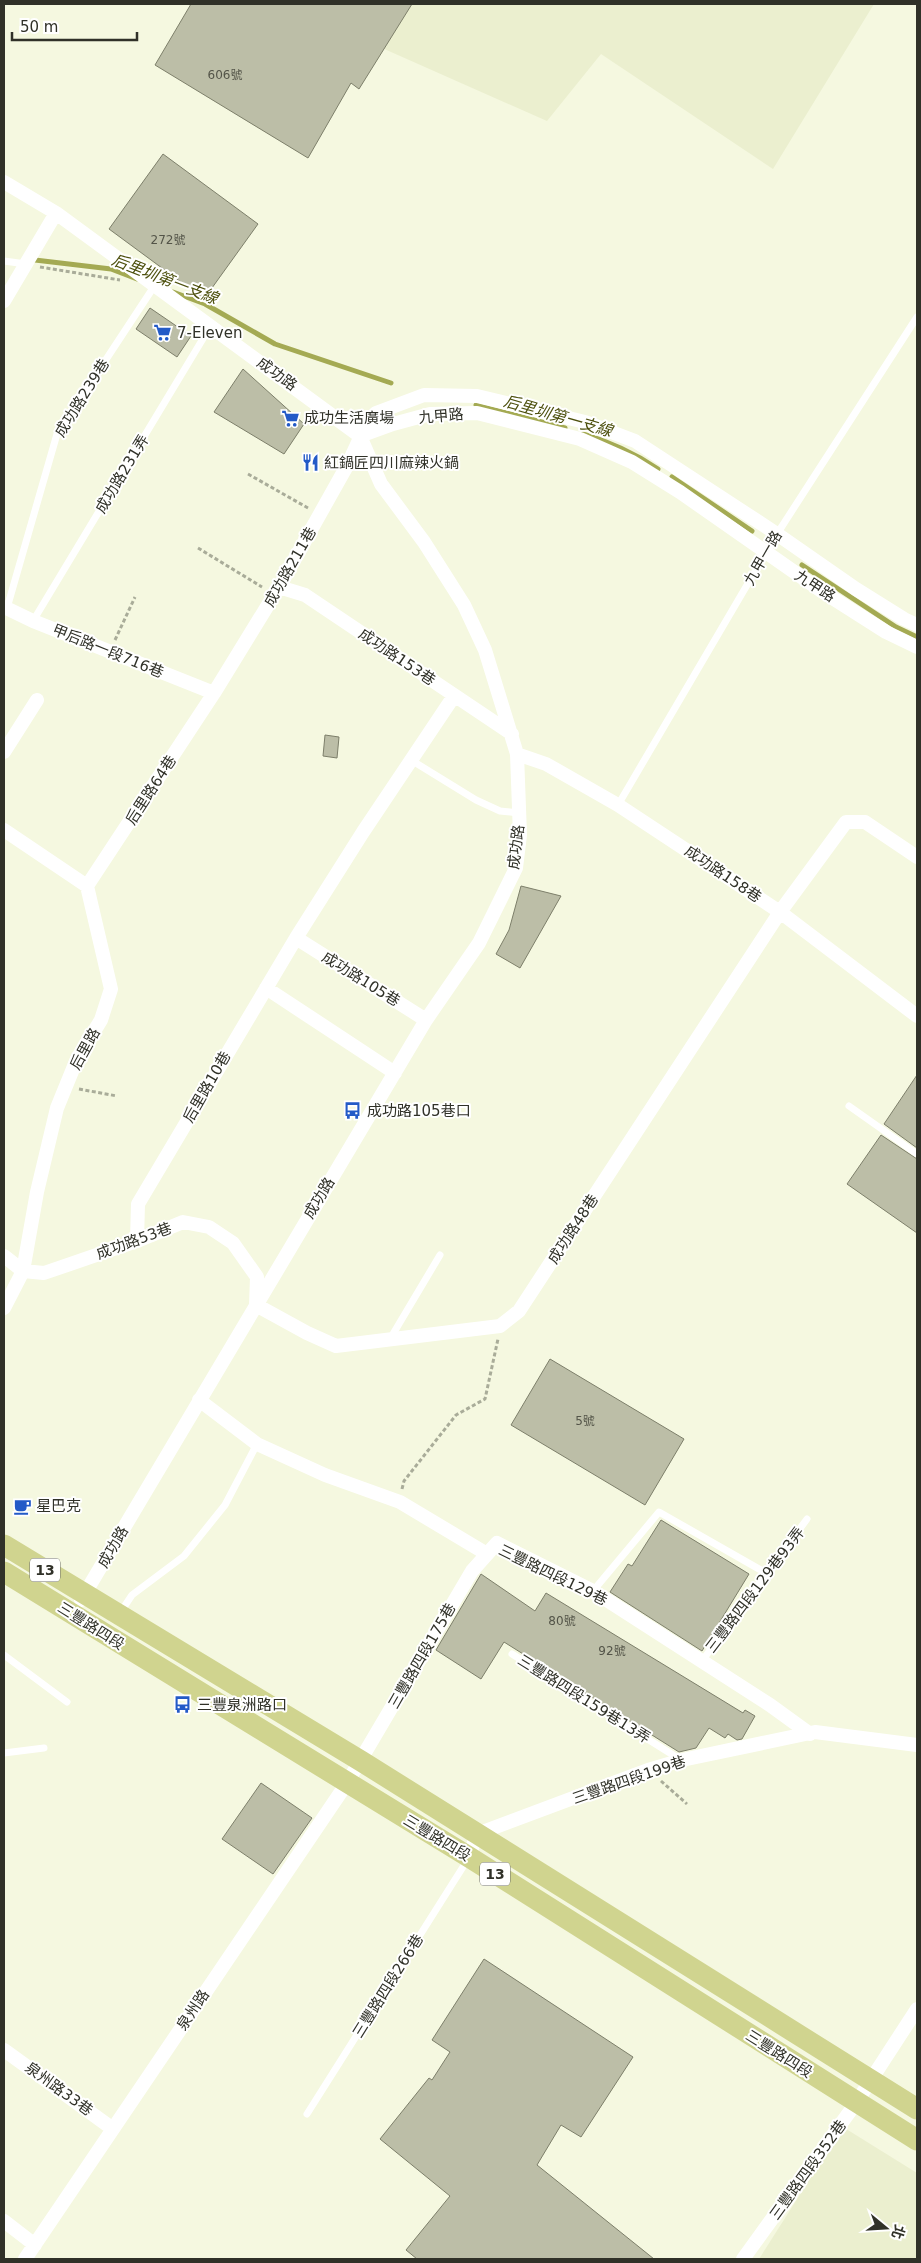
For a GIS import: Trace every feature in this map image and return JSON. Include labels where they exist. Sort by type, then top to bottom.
[{"type":"main road","name":"三豐路四段","points":[[4,1545],[361,1761],[917,2109]]},
{"type":"main road","name":"三豐路四段","points":[[4,1572],[469,1857],[917,2140]]},
{"type":"street","name":"成功路","points":[[4,182],[56,213],[360,436],[381,484],[424,542],[464,605],[485,650],[517,754],[520,835],[516,868],[479,944],[426,1020],[85,1595],[70,1613]]},
{"type":"street","points":[[4,301],[56,213]]},
{"type":"street","name":"九甲路","points":[[360,436],[376,414],[424,394],[477,396],[586,422],[635,442],[856,589],[904,619],[917,624]]},
{"type":"street","name":"九甲路","points":[[360,436],[393,424],[430,414],[477,413],[580,439],[632,462],[766,554],[886,632],[917,647]]},
{"type":"street","name":"成功路211巷","points":[[214,694],[277,591],[348,464],[360,436]]},
{"type":"street","name":"成功路153巷","points":[[277,591],[305,595],[512,734]]},
{"type":"street","name":"甲后路一段716巷","points":[[5,607],[33,621],[214,694]]},
{"type":"street","name":"后里路64巷","points":[[87,886],[214,694]]},
{"type":"street","name":"后里路10巷","points":[[137,1241],[138,1204],[296,938],[363,832],[454,696]]},
{"type":"street","points":[[4,752],[37,700]]},
{"type":"street","name":"成功路158巷","points":[[517,754],[546,764],[618,805],[780,912],[917,1016]]},
{"type":"street","name":"成功路48巷","points":[[500,1326],[519,1310],[780,912],[846,822],[865,822],[917,857]]},
{"type":"street","points":[[4,830],[87,886]]},
{"type":"street","name":"后里路","points":[[4,1308],[23,1271],[37,1192],[57,1108],[77,1059],[102,1020],[111,989],[87,886]]},
{"type":"street","name":"成功路105巷","points":[[296,938],[426,1020]]},
{"type":"street","points":[[266,988],[395,1072]]},
{"type":"street","name":"成功路53巷","points":[[23,1271],[44,1273],[137,1241],[183,1222],[209,1227],[233,1243],[257,1277],[256,1305]]},
{"type":"street","points":[[4,1256],[23,1271]]},
{"type":"street","points":[[256,1305],[307,1334],[336,1346],[500,1326]]},
{"type":"street","name":"三豐路四段129巷","points":[[199,1400],[257,1444],[325,1475],[400,1502],[487,1554],[497,1544],[593,1591],[770,1704],[810,1734]]},
{"type":"street","name":"三豐路四段175巷","points":[[361,1761],[472,1571],[487,1554]]},
{"type":"street","name":"三豐路四段199巷","points":[[477,1834],[648,1770],[682,1760],[815,1732],[917,1745]]},
{"type":"street","name":"泉州路","points":[[25,2259],[361,1761]]},
{"type":"street","points":[[469,1857],[477,1834]]},
{"type":"street","name":"三豐路四段352巷","points":[[744,2259],[856,2103],[917,2008]]},
{"type":"street","name":"泉州路33巷","points":[[4,2050],[113,2129]]},
{"type":"street","points":[[4,2221],[35,2245]]},
{"type":"lane","points":[[4,260],[26,264]]},
{"type":"lane","name":"成功路239巷","points":[[5,607],[57,434],[155,285]]},
{"type":"lane","name":"九甲一路","points":[[618,805],[776,534],[917,318]]},
{"type":"lane","name":"成功路231弄","points":[[33,621],[210,326]]},
{"type":"lane","points":[[661,481],[671,465]]},
{"type":"lane","points":[[411,760],[476,800],[500,810],[519,812]]},
{"type":"lane","points":[[849,1106],[917,1154]]},
{"type":"lane","points":[[389,1339],[440,1256]]},
{"type":"lane","points":[[119,1616],[132,1595],[184,1556],[225,1505],[257,1444]]},
{"type":"lane","points":[[593,1591],[659,1512],[766,1573]]},
{"type":"lane","name":"三豐路四段129巷93弄","points":[[702,1661],[807,1519]]},
{"type":"lane","name":"三豐路四段159巷13弄","points":[[512,1654],[682,1760]]},
{"type":"lane","points":[[4,1655],[68,1702]]},
{"type":"lane","points":[[4,1753],[44,1748]]},
{"type":"lane","name":"三豐路四段266巷","points":[[307,2114],[469,1857]]},
{"type":"path","points":[[26,264],[127,281]]},
{"type":"path","points":[[248,474],[320,514]]},
{"type":"path","points":[[198,548],[277,591]]},
{"type":"path","points":[[109,652],[135,597]]},
{"type":"path","points":[[66,1087],[117,1096]]},
{"type":"path","points":[[400,1502],[404,1481],[456,1415],[485,1399],[500,1326]]},
{"type":"path","points":[[648,1770],[687,1804]]},
{"type":"shaded area","points":[[193,4],[874,4],[773,169],[601,54],[547,121],[382,48],[309,132],[162,61]]},
{"type":"shaded area","points":[[843,2127],[917,2173],[917,2259],[759,2259]]},
{"type":"building","points":[[191,4],[412,4],[359,89],[351,83],[308,158],[155,65]]},
{"type":"building","points":[[163,154],[258,224],[204,299],[109,229]]},
{"type":"building","name":"7-Eleven","points":[[150,308],[191,336],[177,357],[136,329]]},
{"type":"building","points":[[243,369],[304,424],[284,454],[214,412]]},
{"type":"building","points":[[325,735],[339,737],[337,758],[323,756]]},
{"type":"building","points":[[521,886],[561,896],[520,968],[496,954],[509,930]]},
{"type":"building","points":[[917,1075],[917,1148],[884,1124]]},
{"type":"building","points":[[881,1135],[917,1159],[917,1233],[847,1184]]},
{"type":"building","points":[[550,1359],[684,1439],[645,1505],[511,1425]]},
{"type":"building","points":[[661,1520],[749,1574],[702,1651],[610,1592],[628,1564],[632,1566]]},
{"type":"building","points":[[481,1574],[535,1611],[546,1593],[743,1713],[745,1710],[755,1716],[742,1739],[737,1740],[728,1734],[725,1738],[709,1728],[696,1748],[679,1752],[504,1642],[481,1679],[436,1650]]},
{"type":"building","points":[[261,1783],[312,1818],[273,1874],[222,1839]]},
{"type":"building","points":[[484,1959],[633,2057],[581,2137],[561,2125],[537,2165],[654,2259],[417,2259],[406,2250],[450,2196],[380,2139],[429,2078],[432,2080],[450,2052],[432,2040]]},
{"type":"waterway","name":"后里圳第一支線","points":[[35,260],[111,269],[137,279]]},
{"type":"waterway","name":"后里圳第一支線","points":[[173,292],[205,304],[275,344],[391,383]]},
{"type":"waterway","name":"后里圳第一支線","points":[[476,405],[565,428]]},
{"type":"waterway","name":"后里圳第一支線","points":[[583,434],[622,448],[658,469]]},
{"type":"waterway","name":"后里圳第一支線","points":[[672,477],[752,531]]},
{"type":"waterway","name":"后里圳第一支線","points":[[802,565],[896,627],[917,637]]},
{"type":"place","name":"7-Eleven","points":[[163,333]]},
{"type":"place","name":"成功生活廣場","points":[[290,418]]},
{"type":"place","name":"紅鍋匠四川麻辣火鍋","points":[[310,463]]},
{"type":"place","name":"成功路105巷口","points":[[353,1111]]},
{"type":"place","name":"星巴克","points":[[22,1506]]},
{"type":"place","name":"三豐泉洲路口","points":[[183,1705]]}]
